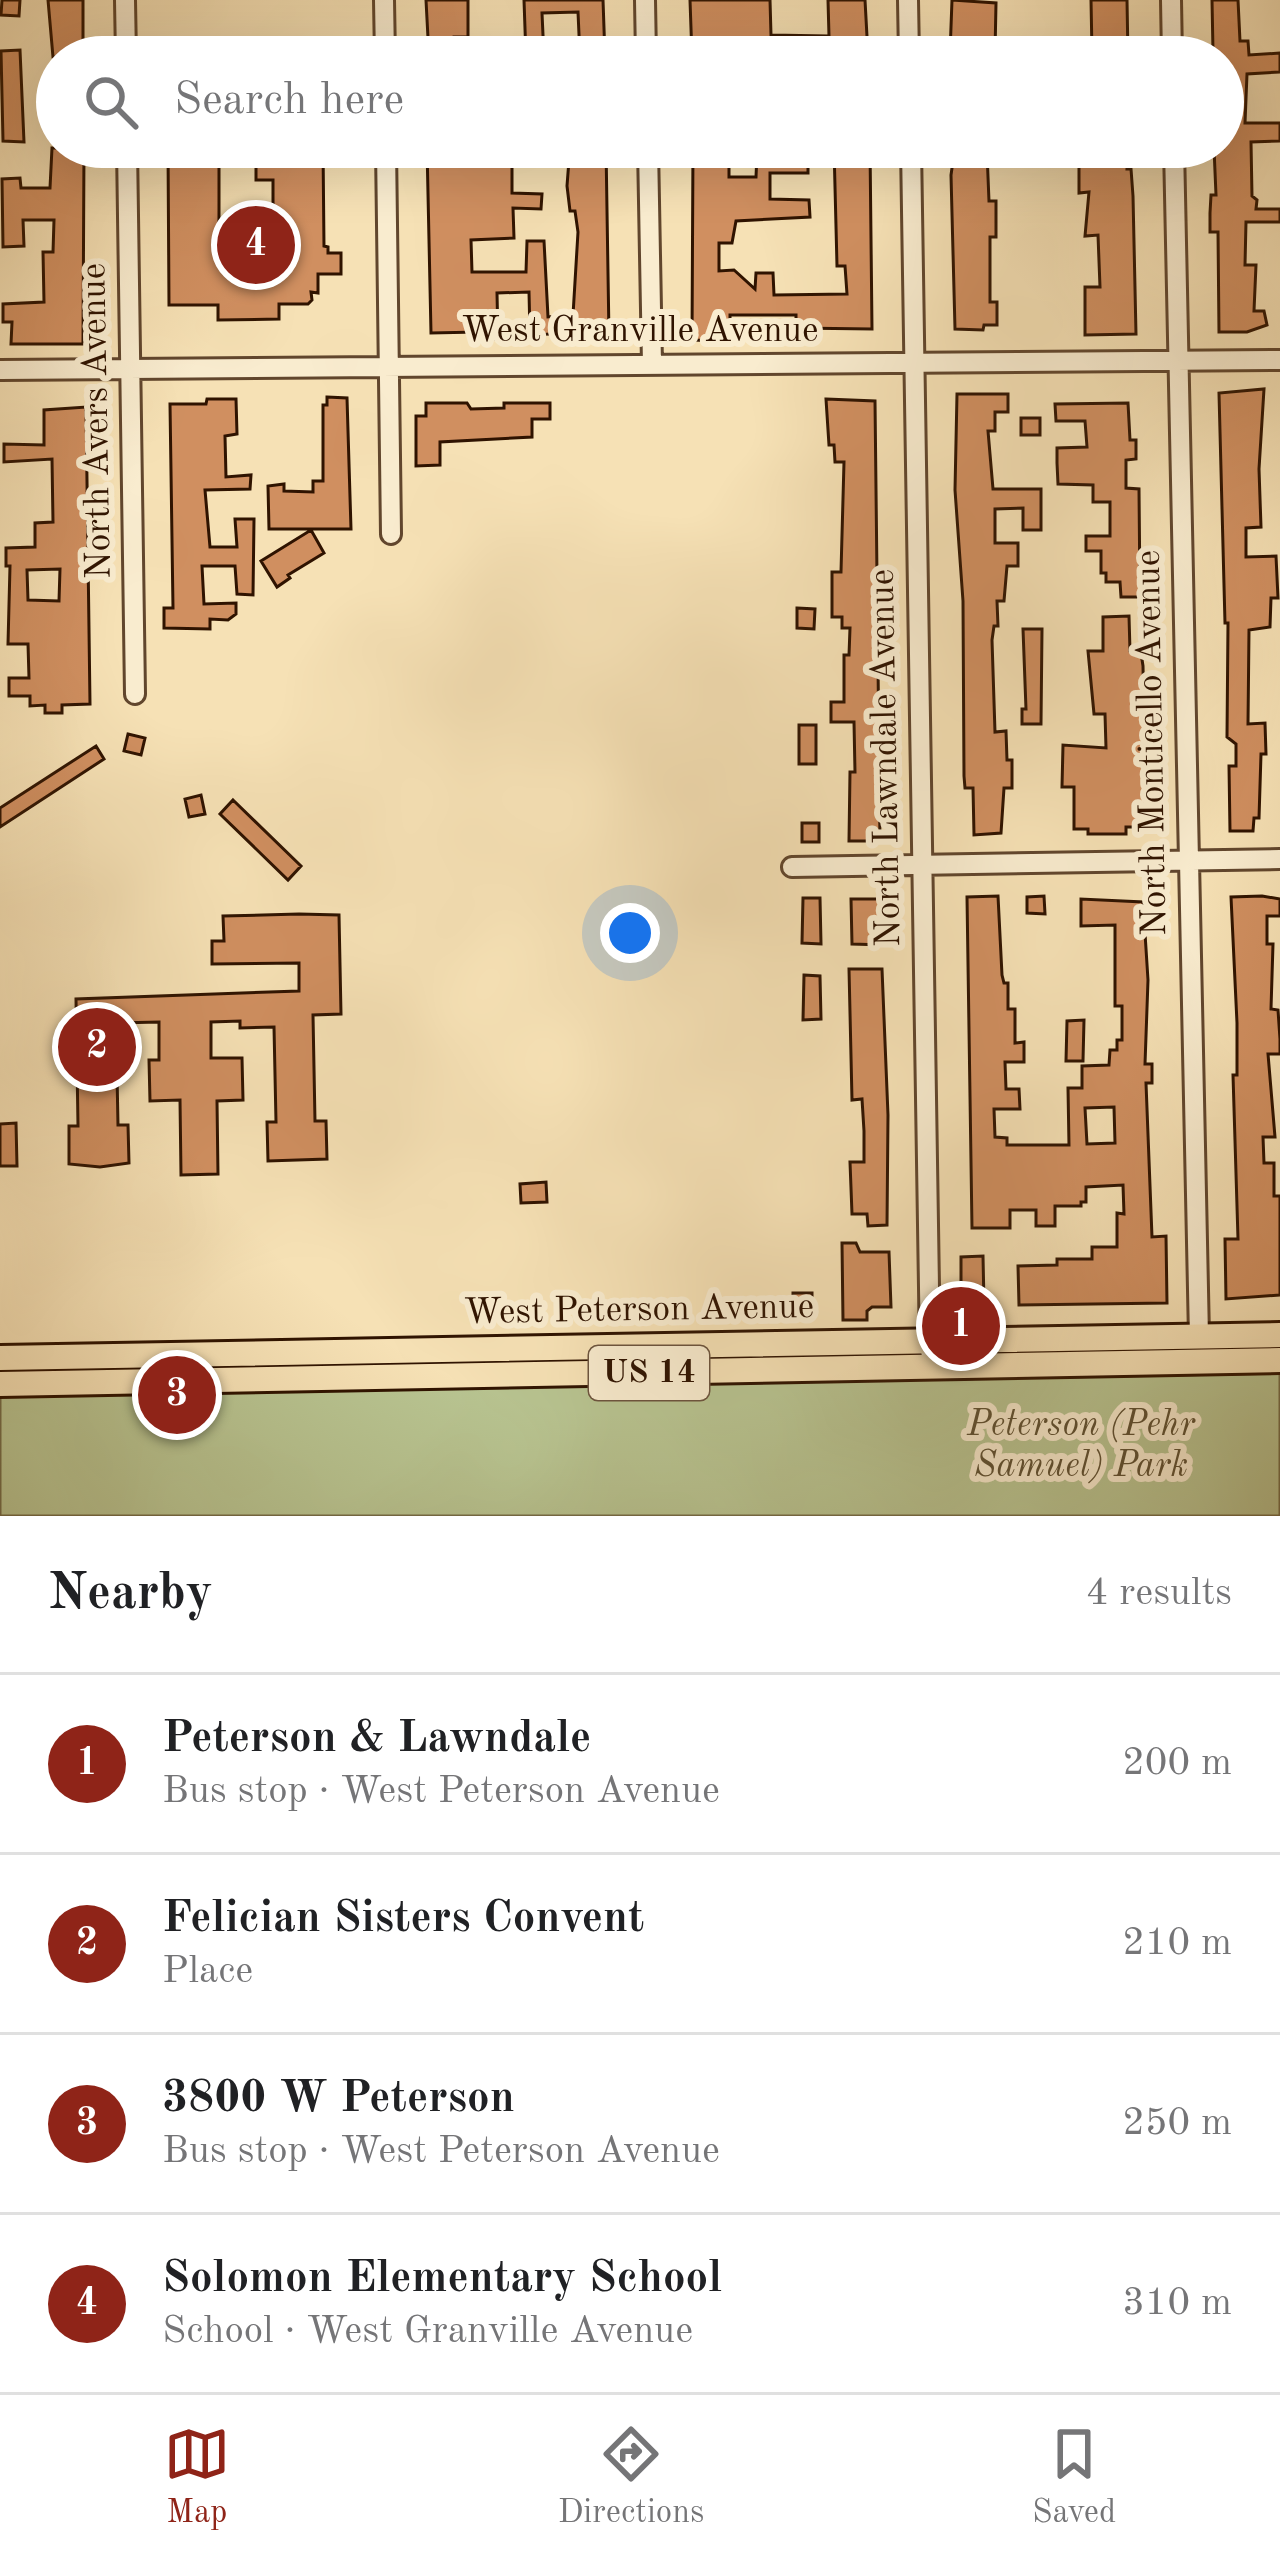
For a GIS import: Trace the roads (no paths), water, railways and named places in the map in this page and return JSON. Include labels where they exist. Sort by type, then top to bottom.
[{"type":"main road","name":"West Peterson Avenue","points":[[0,1384],[930,1355],[1280,1335]]},
{"type":"main road","name":"West Peterson Avenue","points":[[0,1358],[930,1355],[1280,1360]]},
{"type":"street","points":[[125,0],[126,36]]},
{"type":"street","points":[[384,0],[385,36]]},
{"type":"street","points":[[645,0],[646,36]]},
{"type":"street","points":[[908,0],[909,36]]},
{"type":"street","points":[[1171,0],[1172,36]]},
{"type":"street","name":"North Avers Avenue","points":[[128,168],[135,694]]},
{"type":"street","points":[[386,168],[391,534]]},
{"type":"street","points":[[648,168],[652,364]]},
{"type":"street","name":"North Lawndale Avenue","points":[[910,168],[930,1355]]},
{"type":"street","name":"North Monticello Avenue","points":[[1174,168],[1199,1337]]},
{"type":"street","name":"West Granville Avenue","points":[[0,370],[1280,360]]},
{"type":"street","points":[[792,867],[1280,859]]},
{"type":"place","name":"Solomon Elementary School","points":[[256,245]]},
{"type":"place","name":"Felician Sisters Convent","points":[[97,1047]]},
{"type":"place","name":"Peterson & Lawndale","points":[[961,1326]]},
{"type":"place","name":"3800 W Peterson","points":[[177,1395]]},
{"type":"park label","name":"Peterson (Pehr Samuel) Park","points":[[1081,1446]]}]
